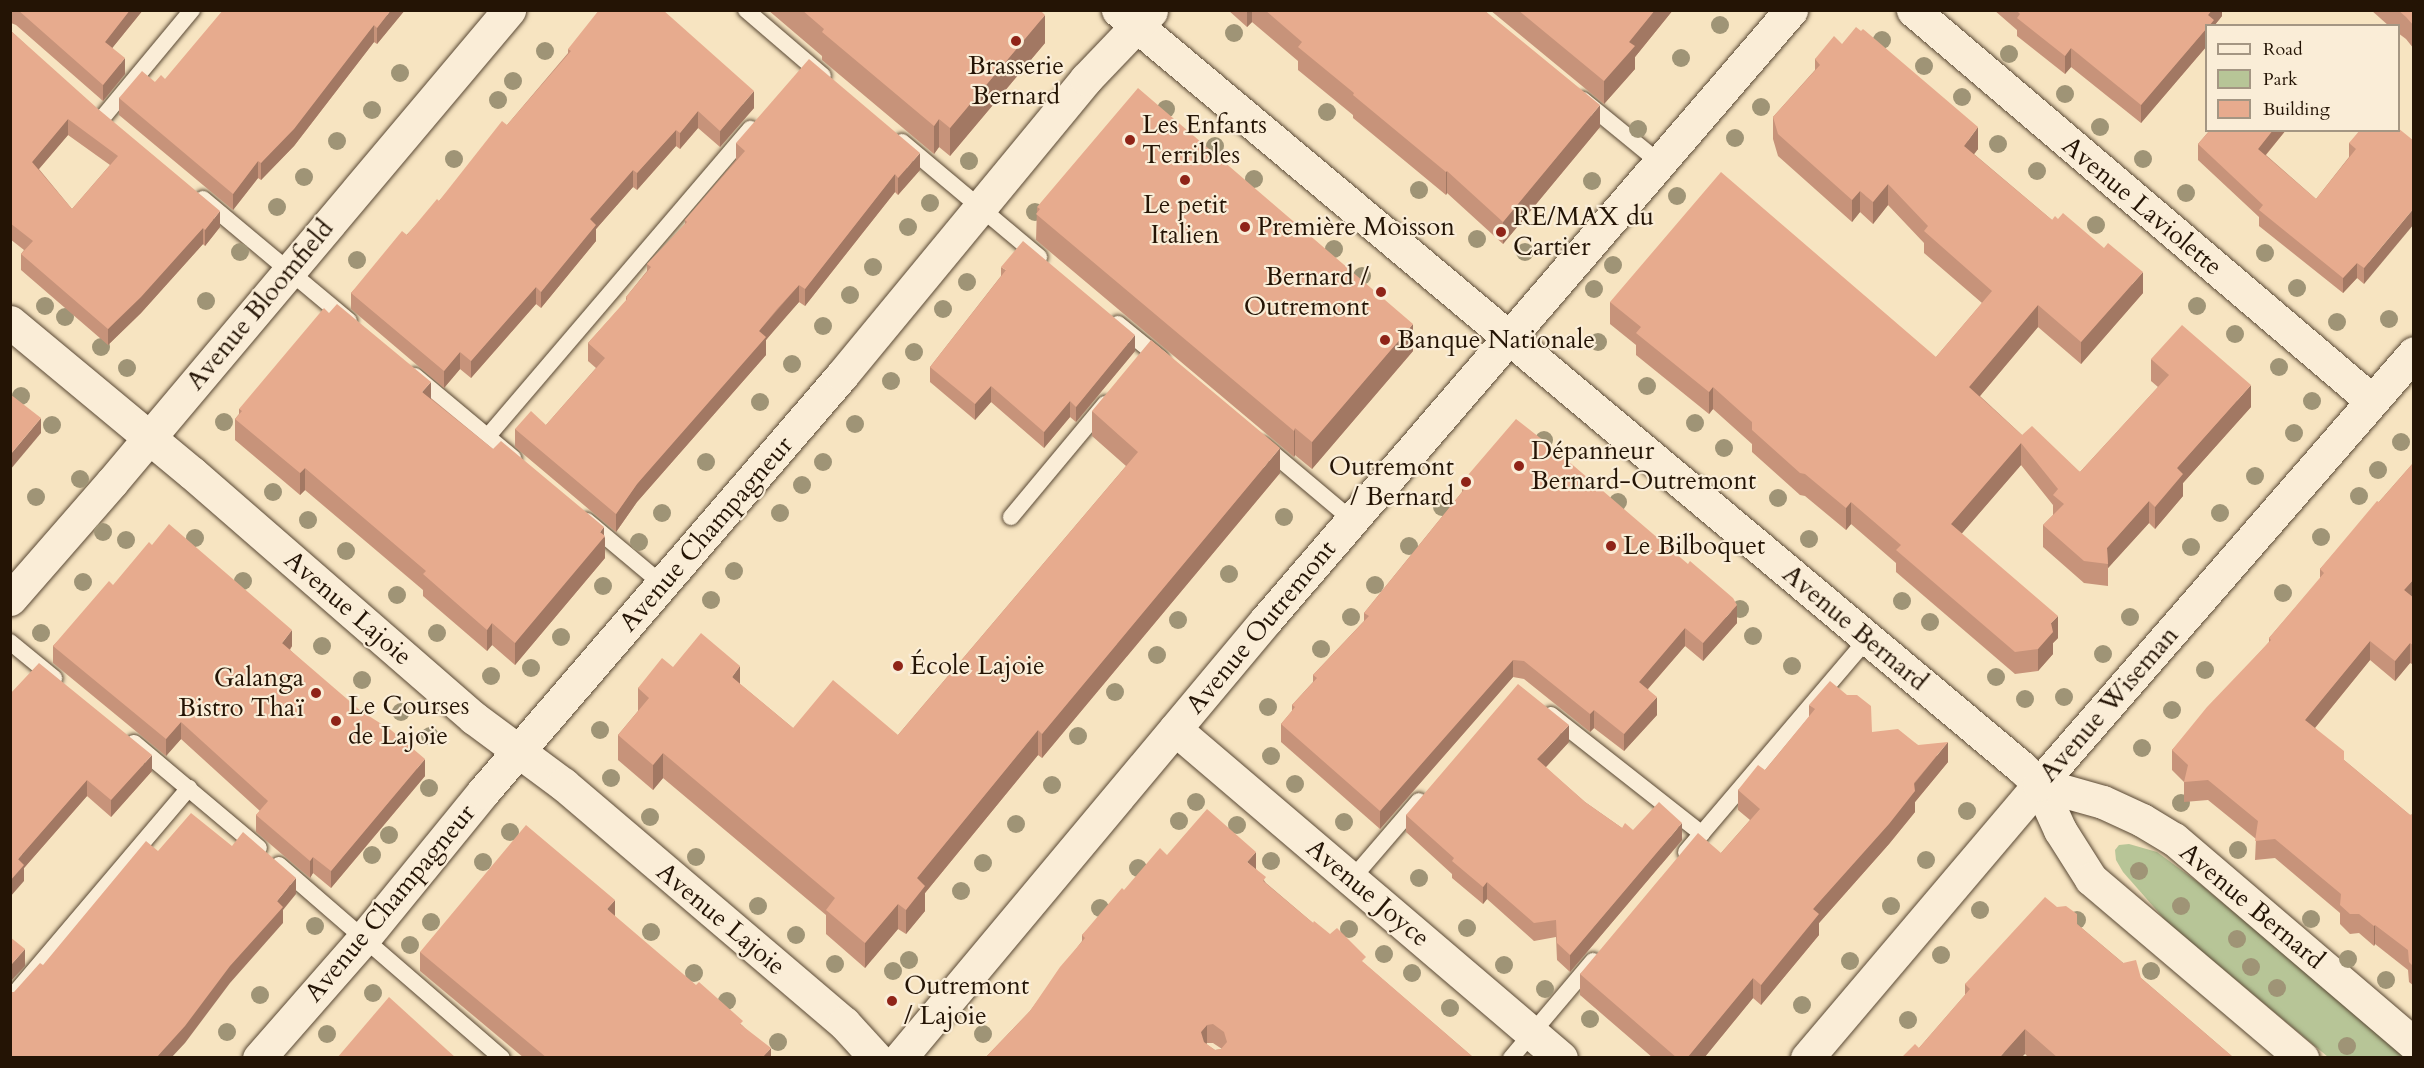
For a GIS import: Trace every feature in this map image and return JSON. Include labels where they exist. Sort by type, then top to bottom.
[{"type":"street","name":"Avenue Bloomfield","points":[[10,599],[149,438],[509,10]]},
{"type":"street","name":"Avenue Outremont","points":[[900,1058],[1352,520],[1791,10]]},
{"type":"street","name":"Avenue Laviolette","points":[[1913,10],[2372,400]]},
{"type":"street","name":"Avenue Champagneur","points":[[260,1058],[842,375],[1136,16]]},
{"type":"street","name":"Avenue Bernard","points":[[1136,16],[1511,338],[2039,784],[2103,802],[2142,820],[2174,839],[2414,1044]]},
{"type":"street","name":"Avenue Lajoie","points":[[10,322],[149,438],[474,718],[563,784],[844,1023],[876,1058]]},
{"type":"street","name":"Avenue Wiseman","points":[[1807,1058],[2039,784],[2414,353]]},
{"type":"street","name":"Avenue Joyce","points":[[1175,729],[1561,1058]]},
{"type":"street","name":"Avenue Bernard","points":[[2039,784],[2060,830],[2091,879],[2302,1058]]},
{"type":"lane","points":[[104,116],[192,10]]},
{"type":"lane","points":[[746,10],[803,66],[833,84]]},
{"type":"lane","points":[[1573,92],[1660,163]]},
{"type":"lane","points":[[488,436],[760,117]]},
{"type":"lane","points":[[886,128],[1049,266]]},
{"type":"lane","points":[[192,190],[362,332]]},
{"type":"lane","points":[[1104,312],[1146,354],[1176,372]]},
{"type":"lane","points":[[406,369],[523,466]]},
{"type":"lane","points":[[1011,517],[1114,392]]},
{"type":"lane","points":[[1247,432],[1352,520]]},
{"type":"lane","points":[[576,511],[662,585]]},
{"type":"lane","points":[[1672,869],[1868,638]]},
{"type":"lane","points":[[10,642],[71,692]]},
{"type":"lane","points":[[1535,702],[1702,834]]},
{"type":"lane","points":[[125,736],[189,788],[502,1058]]},
{"type":"lane","points":[[1351,880],[1433,784]]},
{"type":"lane","points":[[10,999],[189,788]]},
{"type":"lane","points":[[1511,1058],[1605,947]]},
{"type":"green space","points":[[2129,844],[2157,852],[2199,883],[2407,1057],[2328,1057],[2167,922],[2123,872],[2116,860],[2115,850],[2119,845]]},
{"type":"building","points":[[18,10],[130,10],[105,42],[125,58],[103,85]]},
{"type":"building","points":[[223,10],[391,10],[377,28],[374,25],[294,129],[261,163],[258,161],[233,194],[119,98],[142,71],[155,82],[161,75],[165,79]]},
{"type":"building","points":[[599,10],[663,10],[754,91],[720,131],[698,111],[680,133],[676,130],[637,173],[633,170],[590,219],[596,225],[541,292],[536,287],[471,361],[460,352],[444,371],[351,293],[402,231],[407,235],[437,199],[439,201],[502,121],[507,125],[571,51],[568,49]]},
{"type":"building","points":[[802,10],[1040,10],[1045,15],[950,128],[939,119],[934,126],[822,32],[824,29]]},
{"type":"building","points":[[1265,10],[1484,10],[1600,105],[1503,222],[1447,171],[1298,47],[1302,42]]},
{"type":"building","points":[[1518,10],[1655,10],[1629,42],[1635,46],[1604,81]]},
{"type":"building","points":[[2016,10],[2212,10],[2208,15],[2214,20],[2211,24],[2205,24],[2205,30],[2141,105],[2071,48],[2065,56],[2017,18],[2020,14]]},
{"type":"building","points":[[2398,10],[2414,10],[2414,26],[2406,17]]},
{"type":"building","points":[[1856,27],[1861,31],[1863,29],[1978,127],[1964,146],[2052,220],[2055,216],[2058,219],[2063,213],[2104,248],[2108,243],[2143,272],[2081,342],[2038,305],[1969,387],[2022,435],[2032,426],[2080,472],[2169,375],[2151,359],[2182,325],[2251,385],[2177,468],[2183,474],[2155,507],[2149,501],[2107,548],[2108,564],[2084,561],[2043,525],[2064,504],[2053,495],[2058,489],[2021,443],[1951,524],[2058,616],[2051,623],[2053,632],[2038,649],[2015,652],[1896,550],[1901,545],[1851,502],[1846,508],[1805,474],[1800,473],[1752,430],[1752,422],[1713,387],[1709,392],[1636,333],[1641,327],[1610,302],[1721,172],[1936,357],[1992,291],[1924,231],[1928,226],[1888,184],[1873,202],[1860,191],[1852,200],[1778,134],[1773,117],[1820,65],[1815,59],[1834,36],[1842,44]]},
{"type":"building","points":[[10,30],[97,108],[220,211],[205,230],[203,228],[141,297],[108,329],[21,254],[33,241],[10,223]],"holes":[[[68,119],[118,156],[72,209],[32,162]]]},
{"type":"building","points":[[809,59],[920,153],[898,178],[895,174],[805,289],[799,285],[777,309],[759,331],[766,337],[637,484],[616,514],[515,429],[531,411],[546,425],[605,358],[588,343],[627,299],[626,297],[651,267],[647,264],[687,222],[685,220],[745,151],[736,143]]},
{"type":"building","points":[[1138,88],[1413,324],[1312,442],[1295,428],[1294,431],[1036,214],[1040,209],[1037,207]]},
{"type":"building","points":[[2400,130],[2414,141],[2414,208],[2364,268],[2357,263],[2343,278],[2259,210],[2263,205],[2198,144],[2208,132],[2271,132],[2258,149],[2316,199],[2356,149],[2349,143],[2358,132],[2400,132]]},
{"type":"building","points":[[1023,241],[1135,335],[1076,407],[1070,401],[1044,432],[991,386],[975,404],[930,367],[1006,270],[1001,267]]},
{"type":"building","points":[[337,304],[431,382],[422,392],[493,449],[501,441],[604,527],[600,532],[605,536],[515,643],[492,623],[487,630],[423,574],[426,571],[305,468],[300,473],[235,419],[242,411],[239,409],[324,308],[329,313]]},
{"type":"building","points":[[1151,340],[1280,448],[1042,734],[1038,730],[917,878],[925,886],[906,910],[898,904],[865,943],[826,910],[835,898],[663,753],[653,765],[618,735],[649,698],[638,688],[662,658],[673,667],[701,633],[740,666],[732,677],[793,728],[833,680],[898,735],[1138,452],[1092,411]]},
{"type":"building","points":[[10,394],[41,418],[10,455]]},
{"type":"building","points":[[1516,419],[1688,564],[1690,561],[1733,598],[1737,605],[1703,643],[1685,628],[1639,682],[1657,697],[1624,734],[1594,710],[1590,714],[1524,661],[1513,660],[1380,811],[1281,724],[1295,707],[1292,705],[1317,678],[1313,675],[1369,616],[1364,613],[1467,486],[1462,482]]},
{"type":"building","points":[[2414,462],[2414,579],[2404,590],[2414,598],[2414,646],[2410,643],[2395,661],[2370,641],[2305,720],[2344,751],[2344,760],[2410,815],[2414,814],[2414,967],[2409,962],[2408,950],[2359,914],[2350,914],[2340,905],[2341,894],[2275,839],[2255,841],[2258,821],[2208,780],[2184,782],[2188,765],[2172,750],[2207,707],[2271,640],[2269,638],[2324,573],[2320,569],[2377,501],[2379,502]]},
{"type":"building","points":[[169,524],[292,630],[282,643],[361,711],[391,730],[425,759],[331,871],[313,857],[310,861],[256,815],[268,801],[181,722],[166,739],[53,646],[109,581],[113,585],[149,542],[152,545]]},
{"type":"building","points":[[39,663],[152,755],[111,800],[87,780],[18,859],[24,865],[10,881],[10,694]]},
{"type":"building","points":[[1830,681],[1847,695],[1857,695],[1871,706],[1872,732],[1898,729],[1918,745],[1948,742],[1914,783],[1915,791],[1889,824],[1813,909],[1819,914],[1761,985],[1753,978],[1687,1058],[1680,1056],[1677,1058],[1580,974],[1698,833],[1721,853],[1760,809],[1738,790],[1758,765],[1765,770],[1815,709],[1809,705]]},
{"type":"building","points":[[1518,684],[1569,725],[1537,759],[1585,802],[1622,828],[1625,823],[1633,830],[1659,802],[1682,823],[1570,955],[1557,943],[1556,920],[1534,923],[1487,882],[1483,887],[1452,861],[1454,858],[1406,815]]},
{"type":"building","points":[[1207,809],[1256,852],[1247,862],[1266,877],[1263,881],[1313,923],[1314,921],[1330,934],[1337,928],[1366,957],[1362,961],[1474,1058],[985,1058],[1030,1011],[1060,967],[1085,938],[1082,935],[1122,888],[1124,890],[1160,848],[1167,855]],"holes":[[[1213,1024],[1224,1032],[1227,1042],[1221,1049],[1215,1050],[1204,1042],[1201,1032],[1207,1025]]]},
{"type":"building","points":[[191,813],[232,846],[243,832],[296,878],[277,901],[283,907],[230,966],[185,1026],[156,1058],[10,1058],[10,992],[14,992],[40,963],[43,965],[146,841],[158,851]]},
{"type":"building","points":[[526,825],[615,900],[607,909],[696,985],[699,982],[743,1021],[740,1024],[771,1048],[762,1058],[547,1058],[420,952]]},
{"type":"building","points":[[2045,897],[2057,907],[2066,906],[2077,914],[2077,924],[2123,963],[2136,960],[2141,978],[2234,1058],[2058,1058],[2025,1029],[1999,1058],[1901,1058],[1915,1044],[1919,1048],[1970,989],[1965,984]]},
{"type":"building","points":[[10,937],[25,949],[10,966]]},
{"type":"building","points":[[389,997],[456,1058],[337,1058]]},
{"type":"place","name":"Brasserie Bernard","points":[[1016,41]]},
{"type":"place","name":"Les Enfants Terribles","points":[[1130,140]]},
{"type":"place","name":"Le petit Italien","points":[[1185,180]]},
{"type":"place","name":"Première Moisson","points":[[1245,227]]},
{"type":"place","name":"RE/MAX du Cartier","points":[[1501,232]]},
{"type":"place","name":"Bernard / Outremont","points":[[1381,292]]},
{"type":"place","name":"Banque Nationale","points":[[1385,340]]},
{"type":"place","name":"Dépanneur Bernard-Outremont","points":[[1519,466]]},
{"type":"place","name":"Outremont / Bernard","points":[[1466,482]]},
{"type":"place","name":"Le Bilboquet","points":[[1611,546]]},
{"type":"place","name":"École Lajoie","points":[[898,666]]},
{"type":"place","name":"Galanga Bistro Thaï","points":[[316,693]]},
{"type":"place","name":"Le Courses de Lajoie","points":[[336,721]]},
{"type":"place","name":"Outremont / Lajoie","points":[[892,1001]]}]
